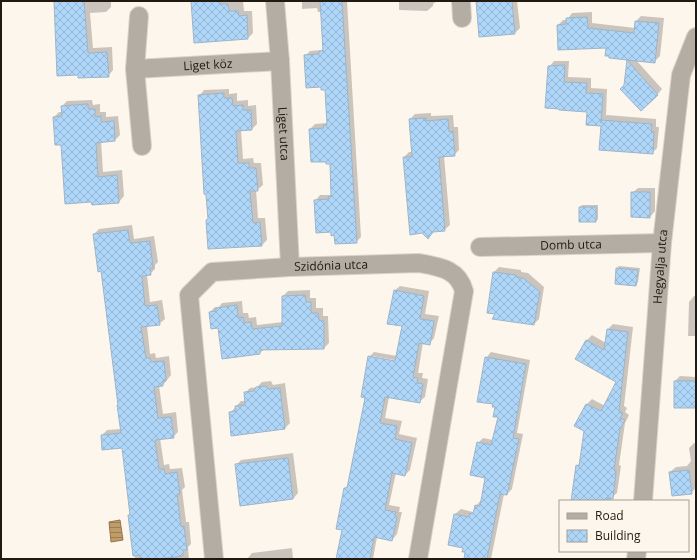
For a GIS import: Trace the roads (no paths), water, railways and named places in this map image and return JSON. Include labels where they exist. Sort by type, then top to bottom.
[{"type":"street","name":"Liget utca","points":[[275,1],[280,61],[290,267]]},
{"type":"street","points":[[139,16],[135,69],[142,146]]},
{"type":"street","name":"Hegyalja utca","points":[[643,500],[662,243],[681,75],[696,36]]},
{"type":"street","name":"Liget köz","points":[[135,69],[280,61]]},
{"type":"street","name":"Domb utca","points":[[480,247],[662,243]]},
{"type":"street","name":"Szidónia utca","points":[[214,559],[189,295],[212,272],[290,267],[420,263],[439,266],[455,274],[462,285],[464,292],[418,559]]}]
